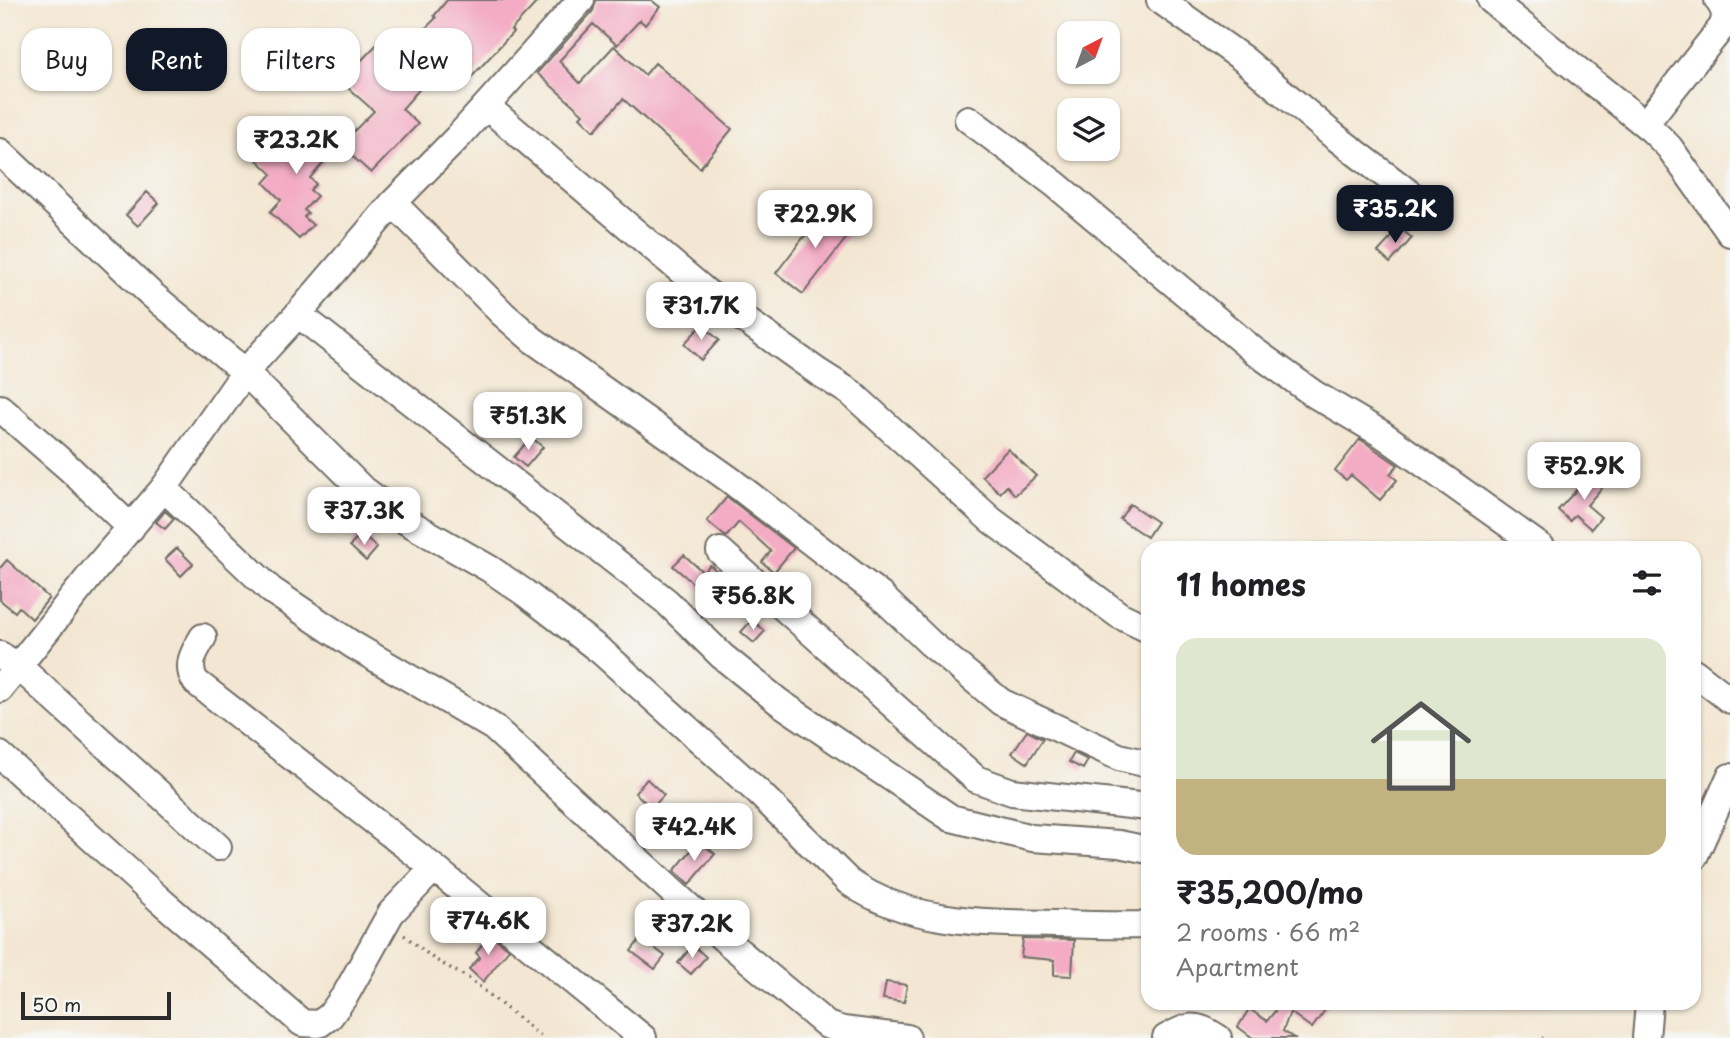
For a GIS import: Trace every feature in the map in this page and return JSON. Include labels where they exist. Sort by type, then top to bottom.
[{"type":"street","points":[[0,689],[9,660],[131,528],[164,488],[245,372],[393,203],[486,106],[580,0]]},
{"type":"street","points":[[1160,0],[1242,58],[1334,136],[1426,206]]},
{"type":"street","points":[[1491,0],[1645,124],[1669,147],[1730,233]]},
{"type":"street","points":[[1645,124],[1723,26],[1726,18],[1718,0]]},
{"type":"street","points":[[486,106],[706,292],[851,393],[991,520],[1119,615],[1141,626]]},
{"type":"street","points":[[968,119],[1055,184],[1253,350],[1314,394],[1382,434],[1532,541]]},
{"type":"street","points":[[0,152],[151,294],[245,372],[360,487],[382,504],[490,569],[602,652],[758,792],[849,882],[864,892],[935,918],[959,921],[1141,925]]},
{"type":"street","points":[[393,203],[533,341],[740,487],[880,595],[930,643],[1002,702],[1119,757],[1141,762]]},
{"type":"street","points":[[298,314],[666,601],[722,656],[779,702],[951,818],[1032,838],[1119,844],[1141,849]]},
{"type":"street","points":[[0,408],[71,469],[131,528]]},
{"type":"street","points":[[164,488],[271,590],[354,645],[493,727],[724,939],[827,1025],[843,1030],[907,1038]]},
{"type":"street","points":[[720,551],[976,779],[1012,792],[1141,806]]},
{"type":"street","points":[[203,637],[190,663],[191,676],[196,682],[434,868],[643,1038]]},
{"type":"street","points":[[9,660],[218,847]]},
{"type":"street","points":[[1701,677],[1730,700]]},
{"type":"street","points":[[0,755],[289,1014],[317,1032],[318,1024],[330,1016],[346,994],[386,920],[434,868]]},
{"type":"street","points":[[1701,841],[1730,777]]},
{"type":"street","points":[[1646,1038],[1648,1010]]},
{"type":"street","points":[[1166,1038],[1189,1026],[1203,1028],[1218,1038]]},
{"type":"path","points":[[386,920],[434,960],[470,979],[543,1038]]},
{"type":"building","points":[[447,0],[539,0],[472,76],[472,28],[426,28],[436,18],[434,16]]},
{"type":"building","points":[[596,0],[651,0],[660,7],[645,25],[640,20],[617,45],[593,24],[559,61],[580,83],[614,46],[645,75],[655,63],[732,129],[700,168],[623,99],[594,131],[580,117],[583,114],[537,73],[593,11]]},
{"type":"building","points":[[374,47],[374,91],[418,91],[402,109],[418,124],[371,173],[340,145],[374,111],[351,91],[360,91],[360,62]]},
{"type":"building","points":[[303,130],[314,140],[323,130],[339,145],[310,178],[316,184],[310,190],[317,196],[304,210],[308,213],[304,217],[313,225],[299,239],[270,212],[281,200],[264,183],[272,174],[257,160],[279,137],[288,146]]},
{"type":"building","points":[[147,192],[159,203],[138,226],[126,215]]},
{"type":"building","points":[[827,207],[854,228],[803,294],[776,273]]},
{"type":"building","points":[[1400,228],[1412,238],[1390,263],[1378,252]]},
{"type":"building","points":[[702,325],[719,340],[701,360],[684,344]]},
{"type":"building","points":[[531,437],[543,447],[526,467],[514,457]]},
{"type":"building","points":[[1360,439],[1398,465],[1390,474],[1397,480],[1380,500],[1351,475],[1346,480],[1335,471]]},
{"type":"building","points":[[1008,449],[1036,476],[1015,495],[1007,486],[1000,493],[982,476]]},
{"type":"building","points":[[1593,472],[1606,483],[1587,505],[1601,517],[1591,529],[1575,515],[1570,521],[1558,510]]},
{"type":"building","points":[[727,497],[794,548],[774,572],[762,562],[771,551],[739,522],[726,537],[707,521]]},
{"type":"building","points":[[1130,504],[1157,522],[1147,537],[1120,519]]},
{"type":"building","points":[[165,511],[174,519],[165,529],[156,522]]},
{"type":"building","points":[[361,534],[377,548],[366,561],[350,546]]},
{"type":"building","points":[[177,548],[193,564],[181,576],[165,559]]},
{"type":"building","points":[[684,555],[703,572],[710,565],[731,584],[715,602],[673,566]]},
{"type":"building","points":[[7,560],[49,598],[32,619],[19,607],[15,612],[0,600],[0,568]]},
{"type":"building","points":[[752,620],[765,631],[754,643],[741,632]]},
{"type":"building","points":[[1027,731],[1043,739],[1027,763],[1012,753]]},
{"type":"building","points":[[1074,753],[1088,760],[1083,769],[1069,762]]},
{"type":"building","points":[[647,779],[664,795],[652,808],[635,793]]},
{"type":"building","points":[[699,841],[715,854],[689,885],[674,871]]},
{"type":"building","points":[[490,934],[509,949],[483,982],[469,969],[480,957],[476,953]]},
{"type":"building","points":[[641,938],[665,956],[655,969],[631,951]]},
{"type":"building","points":[[1023,939],[1074,940],[1072,976],[1054,975],[1054,960],[1021,957]]},
{"type":"building","points":[[693,945],[706,957],[691,974],[678,963]]},
{"type":"building","points":[[886,982],[907,985],[904,1002],[883,999]]},
{"type":"building","points":[[1248,1010],[1267,1021],[1276,1010],[1325,1010],[1312,1028],[1290,1012],[1283,1031],[1294,1038],[1253,1038],[1238,1027]]}]
